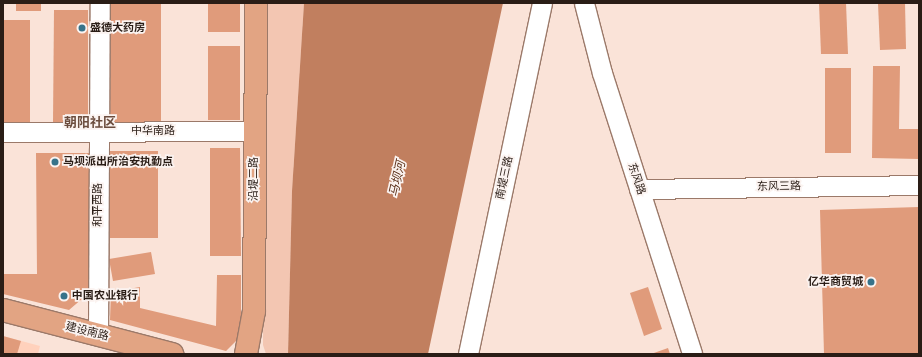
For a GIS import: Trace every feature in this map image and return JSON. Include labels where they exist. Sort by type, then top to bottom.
[{"type":"main road","name":"沿堤二路","points":[[246,354],[254,311],[256,3]]},
{"type":"main road","name":"建设南路","points":[[3,310],[172,354]]},
{"type":"main road","name":"建设南路","points":[[3,325],[113,354]]},
{"type":"street","name":"和平西路","points":[[98,334],[98,132],[100,3]]},
{"type":"street","name":"南堤三路","points":[[468,354],[542,3]]},
{"type":"street","name":"东风路","points":[[584,3],[602,73],[692,354]]},
{"type":"street","name":"中华南路","points":[[3,132],[255,131]]},
{"type":"street","name":"东风三路","points":[[639,189],[919,185]]},
{"type":"shaded area","points":[[265,3],[304,3],[292,191],[288,354],[266,354],[263,345]]},
{"type":"shaded area","points":[[3,336],[40,346],[38,354],[3,354]]},
{"type":"water","name":"马坝河","points":[[304,3],[503,3],[428,354],[288,354],[292,191]]},
{"type":"building","points":[[16,3],[41,3],[41,11],[16,11]]},
{"type":"building","points":[[111,3],[161,3],[161,122],[110,122]]},
{"type":"building","points":[[208,3],[240,3],[240,32],[208,32]]},
{"type":"building","points":[[819,3],[846,3],[848,54],[821,54]]},
{"type":"building","points":[[878,3],[905,3],[906,49],[880,50]]},
{"type":"building","points":[[54,10],[88,10],[88,123],[53,122]]},
{"type":"building","points":[[3,20],[30,20],[30,122],[3,122]]},
{"type":"building","points":[[208,46],[240,46],[240,120],[208,120]]},
{"type":"building","points":[[873,66],[900,66],[899,129],[919,129],[919,159],[872,158]]},
{"type":"building","points":[[825,68],[851,68],[851,153],[825,153]]},
{"type":"building","points":[[210,148],[240,148],[241,256],[210,256]]},
{"type":"building","points":[[110,151],[158,151],[158,238],[110,238]]},
{"type":"building","points":[[36,153],[89,153],[90,292],[69,310],[3,294],[3,274],[37,274]]},
{"type":"building","name":"亿华商贸城","points":[[919,207],[919,354],[824,354],[820,210]]},
{"type":"building","points":[[151,252],[155,274],[113,281],[109,259]]},
{"type":"building","points":[[217,275],[241,275],[241,336],[226,351],[110,320],[111,292],[140,287],[140,308],[216,326]]},
{"type":"building","points":[[648,287],[662,329],[644,336],[630,293]]},
{"type":"building","points":[[3,336],[21,341],[17,354],[3,354]]},
{"type":"building","points":[[668,348],[670,354],[651,354]]},
{"type":"place","name":"盛德大药房","points":[[82,28]]},
{"type":"place","name":"马坝派出所治安执勤点","points":[[55,162]]},
{"type":"place","name":"亿华商贸城","points":[[871,282]]},
{"type":"place","name":"中国农业银行","points":[[64,296]]},
{"type":"district","name":"朝阳社区","points":[[90,123]]}]
